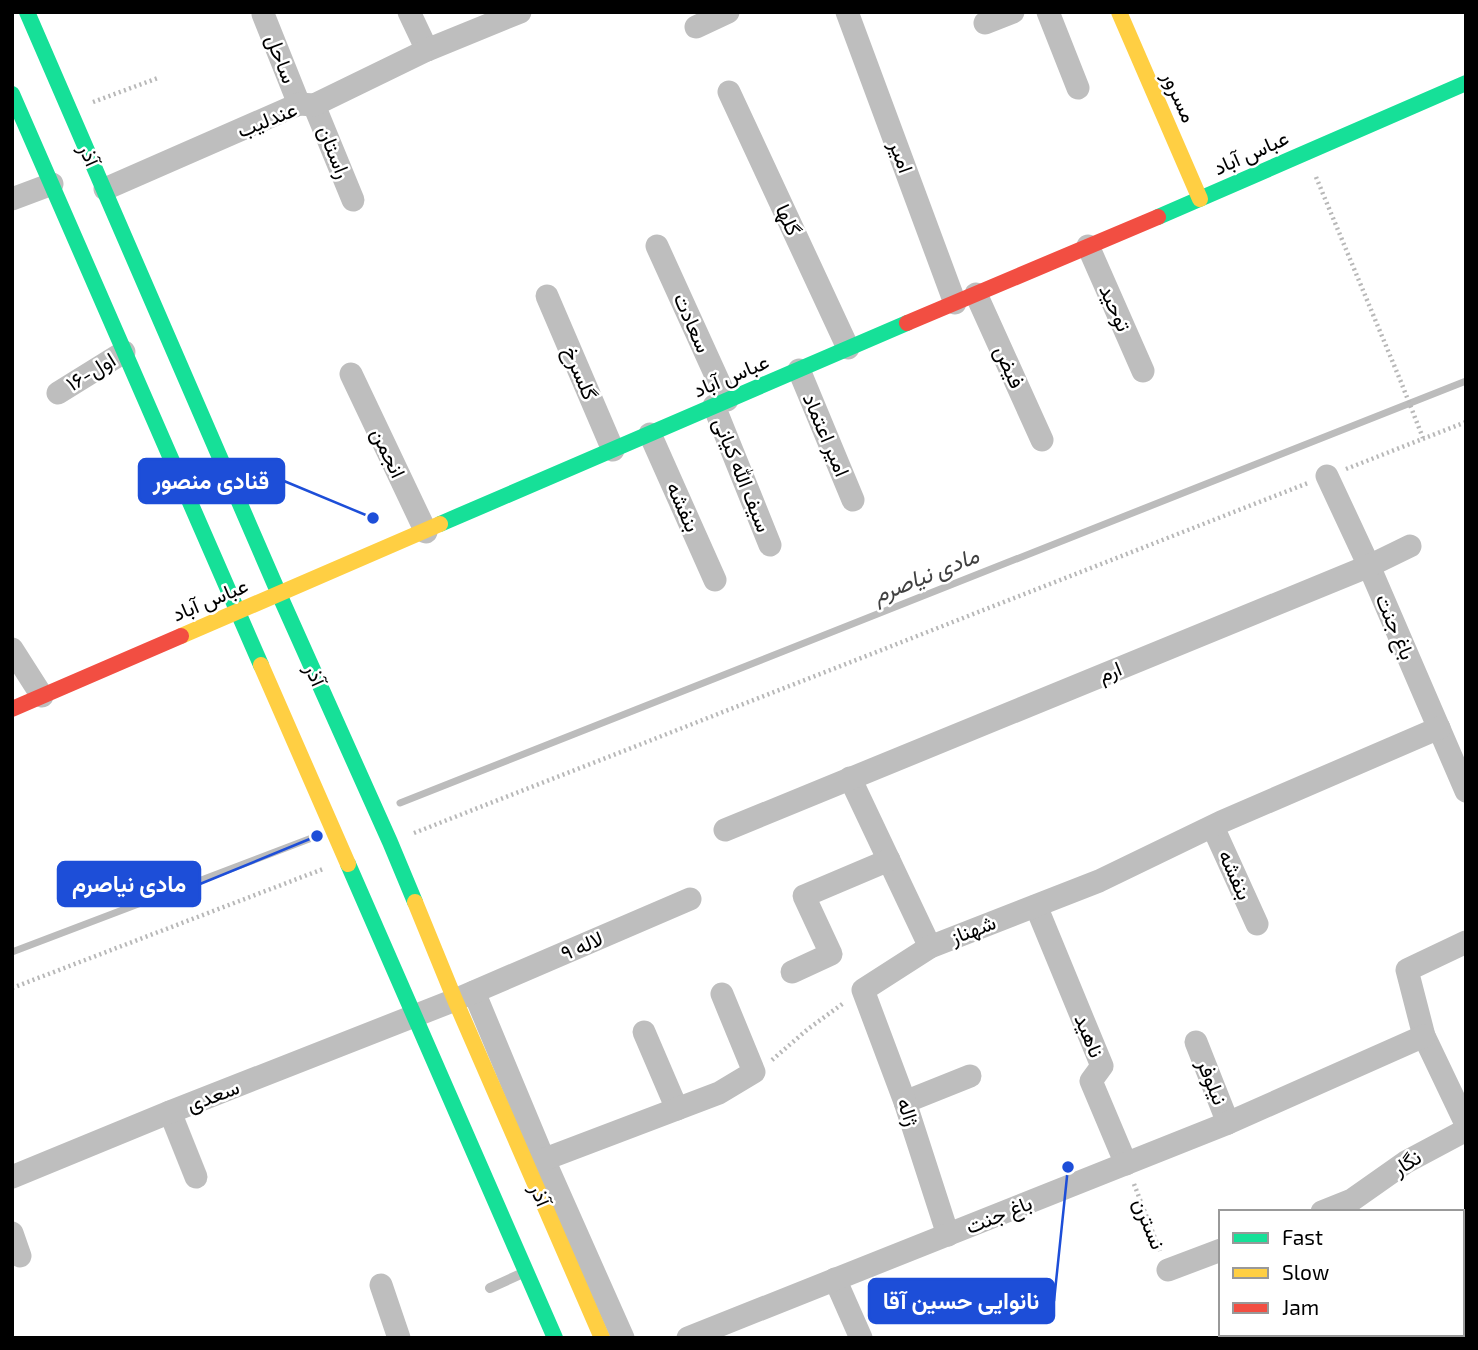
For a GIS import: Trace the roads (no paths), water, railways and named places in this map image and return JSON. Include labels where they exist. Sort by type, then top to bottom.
[{"type":"main road","name":"آذر","points":[[27,12],[111,187],[385,844],[464,996]]},
{"type":"main road","name":"مسرور","points":[[1119,12],[1200,199]]},
{"type":"main road","name":"عباس آباد","points":[[12,709],[1466,83]]},
{"type":"main road","name":"آذر","points":[[12,94],[237,611],[352,858],[414,1017],[555,1338]]},
{"type":"main road","name":"آذر","points":[[536,1163],[602,1338]]},
{"type":"street","name":"آذر","points":[[42,12],[82,106],[111,187]]},
{"type":"street","points":[[409,12],[427,50]]},
{"type":"street","name":"عندلیب","points":[[111,187],[520,12]]},
{"type":"street","points":[[696,27],[729,12]]},
{"type":"street","name":"امیر","points":[[846,12],[955,303]]},
{"type":"street","points":[[985,23],[1013,12]]},
{"type":"street","points":[[1048,12],[1078,88]]},
{"type":"street","name":"ساحل","points":[[263,14],[307,104]]},
{"type":"street","name":"گلها","points":[[729,92],[848,348]]},
{"type":"street","name":"راستان","points":[[307,104],[353,200]]},
{"type":"street","points":[[12,199],[52,184]]},
{"type":"street","name":"سعادت","points":[[657,246],[721,403]]},
{"type":"street","name":"توحید","points":[[1088,246],[1143,371]]},
{"type":"street","name":"فیض","points":[[976,293],[1042,440]]},
{"type":"street","name":"گلسرخ","points":[[547,296],[613,450]]},
{"type":"street","name":"۱۶-اول","points":[[58,393],[124,352]]},
{"type":"street","name":"امیر اعتماد","points":[[799,370],[853,500]]},
{"type":"street","name":"انجمن","points":[[351,373],[426,532]]},
{"type":"street","name":"سیف الله کیانی","points":[[721,403],[770,545]]},
{"type":"street","name":"بنفشه","points":[[650,434],[715,580]]},
{"type":"street","name":"باغ جنت","points":[[1327,476],[1464,783]]},
{"type":"street","name":"ارم","points":[[725,830],[1369,566],[1410,546]]},
{"type":"street","points":[[12,649],[42,696]]},
{"type":"street","name":"شهناز","points":[[863,990],[930,947],[1099,881],[1213,827],[1439,728]]},
{"type":"street","points":[[850,778],[930,947]]},
{"type":"street","name":"بنفشه","points":[[1213,827],[1257,924]]},
{"type":"street","points":[[792,972],[831,954],[804,895],[889,860]]},
{"type":"street","name":"۹ لاله","points":[[414,1017],[690,899]]},
{"type":"street","name":"ناهید","points":[[1036,906],[1102,1066],[1091,1081],[1126,1164]]},
{"type":"street","points":[[1466,942],[1407,970],[1424,1036],[1466,1124]]},
{"type":"street","name":"ژاله","points":[[863,990],[905,1102],[948,1235]]},
{"type":"street","points":[[536,1163],[719,1093],[754,1072],[722,994]]},
{"type":"street","name":"آذر","points":[[464,996],[536,1163],[623,1338]]},
{"type":"street","name":"سعدی","points":[[12,1177],[414,1017]]},
{"type":"street","points":[[644,1032],[677,1109]]},
{"type":"street","name":"باغ جنت","points":[[688,1338],[1228,1123],[1424,1036]]},
{"type":"street","name":"نیلوفر","points":[[1196,1042],[1228,1123]]},
{"type":"street","points":[[905,1102],[970,1076]]},
{"type":"street","points":[[170,1112],[196,1177]]},
{"type":"street","name":"نگار","points":[[1354,1206],[1406,1162],[1466,1130]]},
{"type":"street","points":[[1333,1210],[1354,1206]]},
{"type":"street","points":[[12,1233],[20,1256]]},
{"type":"street","name":"نسترن","points":[[1168,1270],[1219,1251]]},
{"type":"street","points":[[835,1279],[861,1338]]},
{"type":"street","points":[[381,1285],[399,1338]]},
{"type":"lane","points":[[490,1288],[526,1272]]},
{"type":"waterway","name":"مادی نیاصرم","points":[[400,803],[1466,381]]},
{"type":"waterway","name":"مادی نیاصرم","points":[[12,952],[317,836]]},
{"type":"place","name":"قنادی منصور","points":[[373,518]]},
{"type":"place","name":"مادی نیاصرم","points":[[317,836]]},
{"type":"place","name":"نانوایی حسین آقا","points":[[1068,1167]]}]
